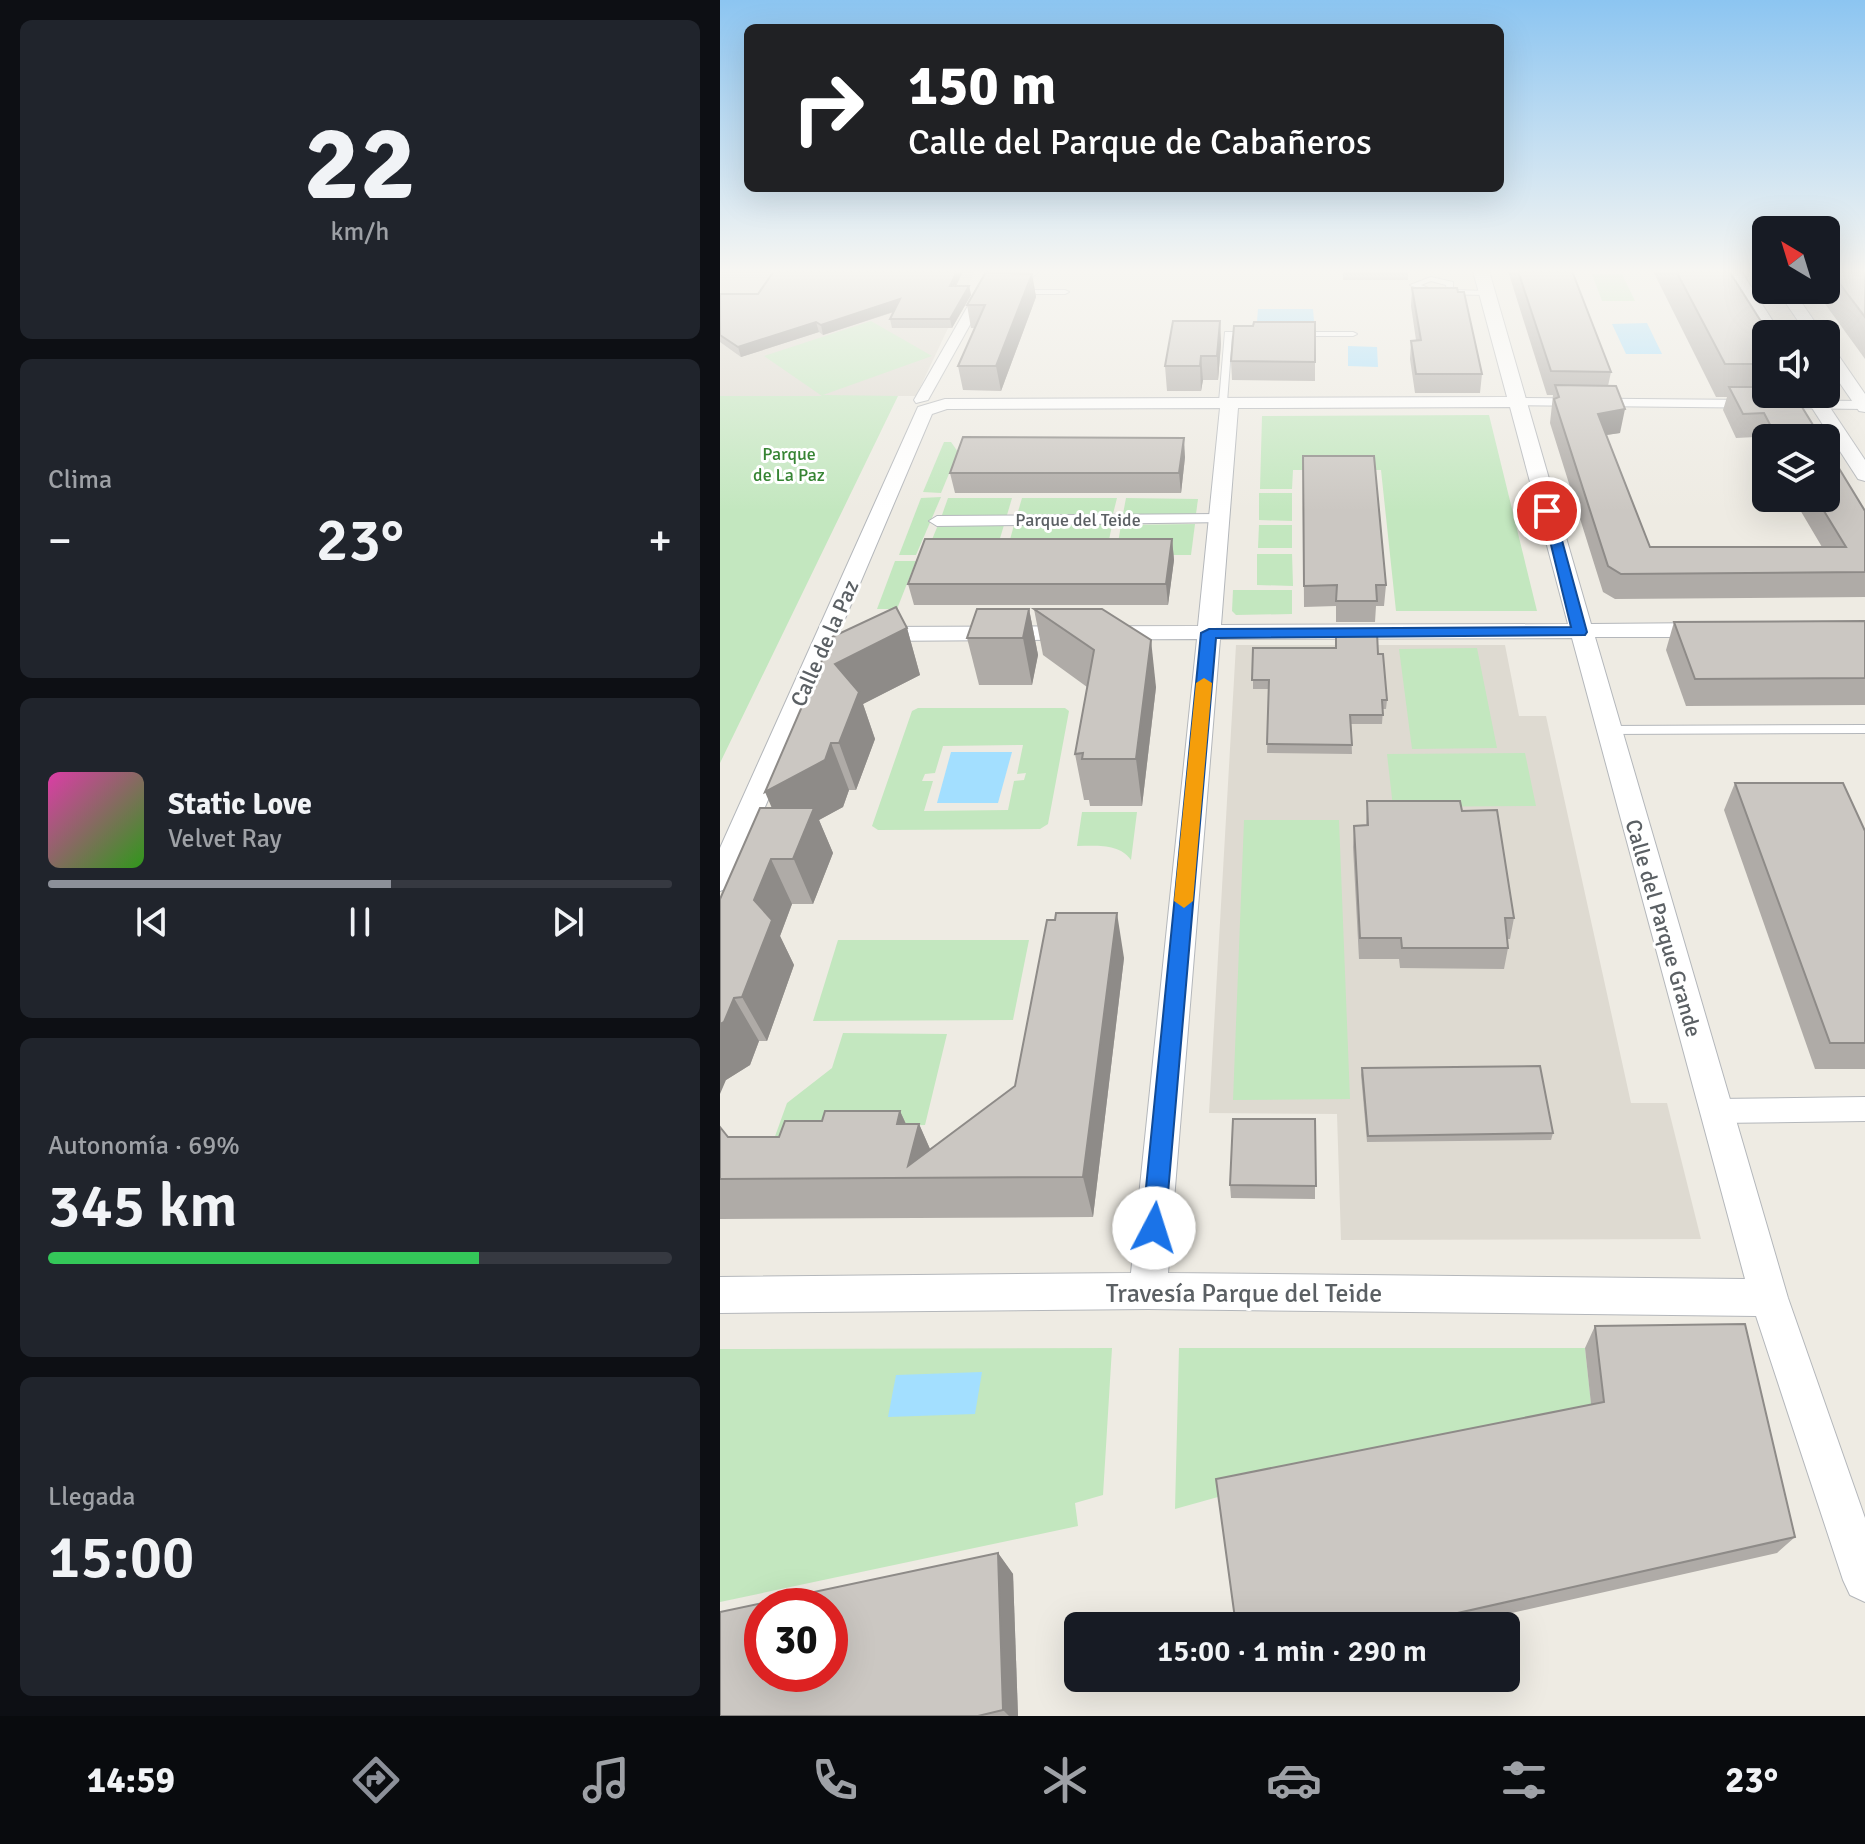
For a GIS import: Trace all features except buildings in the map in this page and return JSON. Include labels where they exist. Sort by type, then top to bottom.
[{"type":"street","name":"Calle de la Paz","points":[[720,880],[926,404],[953,351]]},
{"type":"street","name":"Calle del Parque Grande","points":[[1504,351],[1769,1298],[1865,1580]]},
{"type":"street","points":[[1840,370],[1865,406]]},
{"type":"street","points":[[926,404],[1752,400]]},
{"type":"street","points":[[1148,1291],[1220,519],[1227,402]]},
{"type":"street","points":[[1840,403],[1865,406]]},
{"type":"street","points":[[1821,408],[1865,475]]},
{"type":"street","name":"Parque del Teide","points":[[937,521],[1220,519]]},
{"type":"street","points":[[827,634],[1738,630]]},
{"type":"street","points":[[1716,1111],[1865,1109]]},
{"type":"street","name":"Travesía Parque del Teide","points":[[720,1295],[1148,1291],[1769,1298]]},
{"type":"lane","points":[[1227,402],[1228,351]]},
{"type":"lane","points":[[1608,730],[1865,729]]},
{"type":"shaded area","points":[[720,351],[937,351],[916,396],[720,396]]},
{"type":"shaded area","points":[[1236,645],[1505,645],[1519,716],[1546,716],[1631,1103],[1667,1103],[1701,1239],[1341,1240],[1337,1114],[1209,1113]]},
{"type":"green space","name":"Parque de La Paz","points":[[779,351],[923,351],[932,356],[823,395],[898,396],[720,763],[720,396],[822,396],[764,356]]},
{"type":"green space","points":[[1489,415],[1537,611],[1396,611],[1381,470],[1293,470],[1292,489],[1260,489],[1262,416]]},
{"type":"green space","points":[[944,442],[951,442],[958,452],[941,493],[923,492]]},
{"type":"green space","points":[[1259,493],[1292,493],[1292,521],[1259,520]]},
{"type":"green space","points":[[941,497],[916,555],[899,555],[921,498]]},
{"type":"green space","points":[[948,498],[1012,498],[1007,515],[942,515]]},
{"type":"green space","points":[[1022,498],[1117,498],[1113,514],[1017,515]]},
{"type":"green space","points":[[1126,498],[1198,499],[1196,514],[1123,514]]},
{"type":"green space","points":[[1195,524],[1191,555],[1116,555],[1121,525]]},
{"type":"green space","points":[[938,525],[1004,525],[995,555],[926,554]]},
{"type":"green space","points":[[1014,525],[1112,525],[1106,555],[1006,554]]},
{"type":"green space","points":[[1259,525],[1292,525],[1292,548],[1258,548]]},
{"type":"green space","points":[[1257,554],[1292,554],[1293,586],[1257,585]]},
{"type":"green space","points":[[895,561],[916,561],[897,609],[877,609]]},
{"type":"green space","points":[[1233,590],[1292,590],[1292,614],[1236,615],[1232,611]]},
{"type":"green space","points":[[1477,648],[1497,748],[1412,749],[1399,649]]},
{"type":"green space","points":[[918,708],[1065,708],[1069,711],[1048,824],[1040,829],[878,830],[872,826],[912,711]],"holes":[[[1023,745],[1017,774],[1026,773],[1024,780],[1014,781],[1008,810],[924,811],[933,781],[922,781],[925,774],[935,773],[943,746]]]},
{"type":"green space","points":[[1525,753],[1536,806],[1393,807],[1387,754]]},
{"type":"green space","points":[[1082,812],[1137,812],[1131,860],[1114,848],[1077,846]]},
{"type":"green space","points":[[1244,820],[1339,820],[1350,1099],[1233,1100]]},
{"type":"green space","points":[[838,940],[1029,940],[1013,1020],[813,1021]]},
{"type":"green space","points":[[843,1033],[947,1034],[925,1125],[878,1126],[760,1178],[787,1103],[832,1068]]},
{"type":"green space","points":[[1112,1348],[1103,1495],[1075,1503],[1078,1526],[786,1588],[744,1588],[744,1597],[720,1602],[720,1349]]},
{"type":"green space","points":[[1179,1348],[1585,1348],[1593,1421],[1218,1497],[1175,1509]]},
{"type":"water","points":[[1348,351],[1377,351],[1378,367],[1348,366]]},
{"type":"water","points":[[1625,351],[1661,351],[1662,354],[1626,354]]},
{"type":"water","points":[[951,752],[1012,752],[998,803],[937,803]]},
{"type":"water","points":[[982,1372],[975,1414],[888,1417],[896,1375]]},
{"type":"slow traffic","points":[[1184,901],[1204,683]]},
{"type":"route","points":[[1154,1228],[1209,633],[1580,632],[1547,511]]}]
